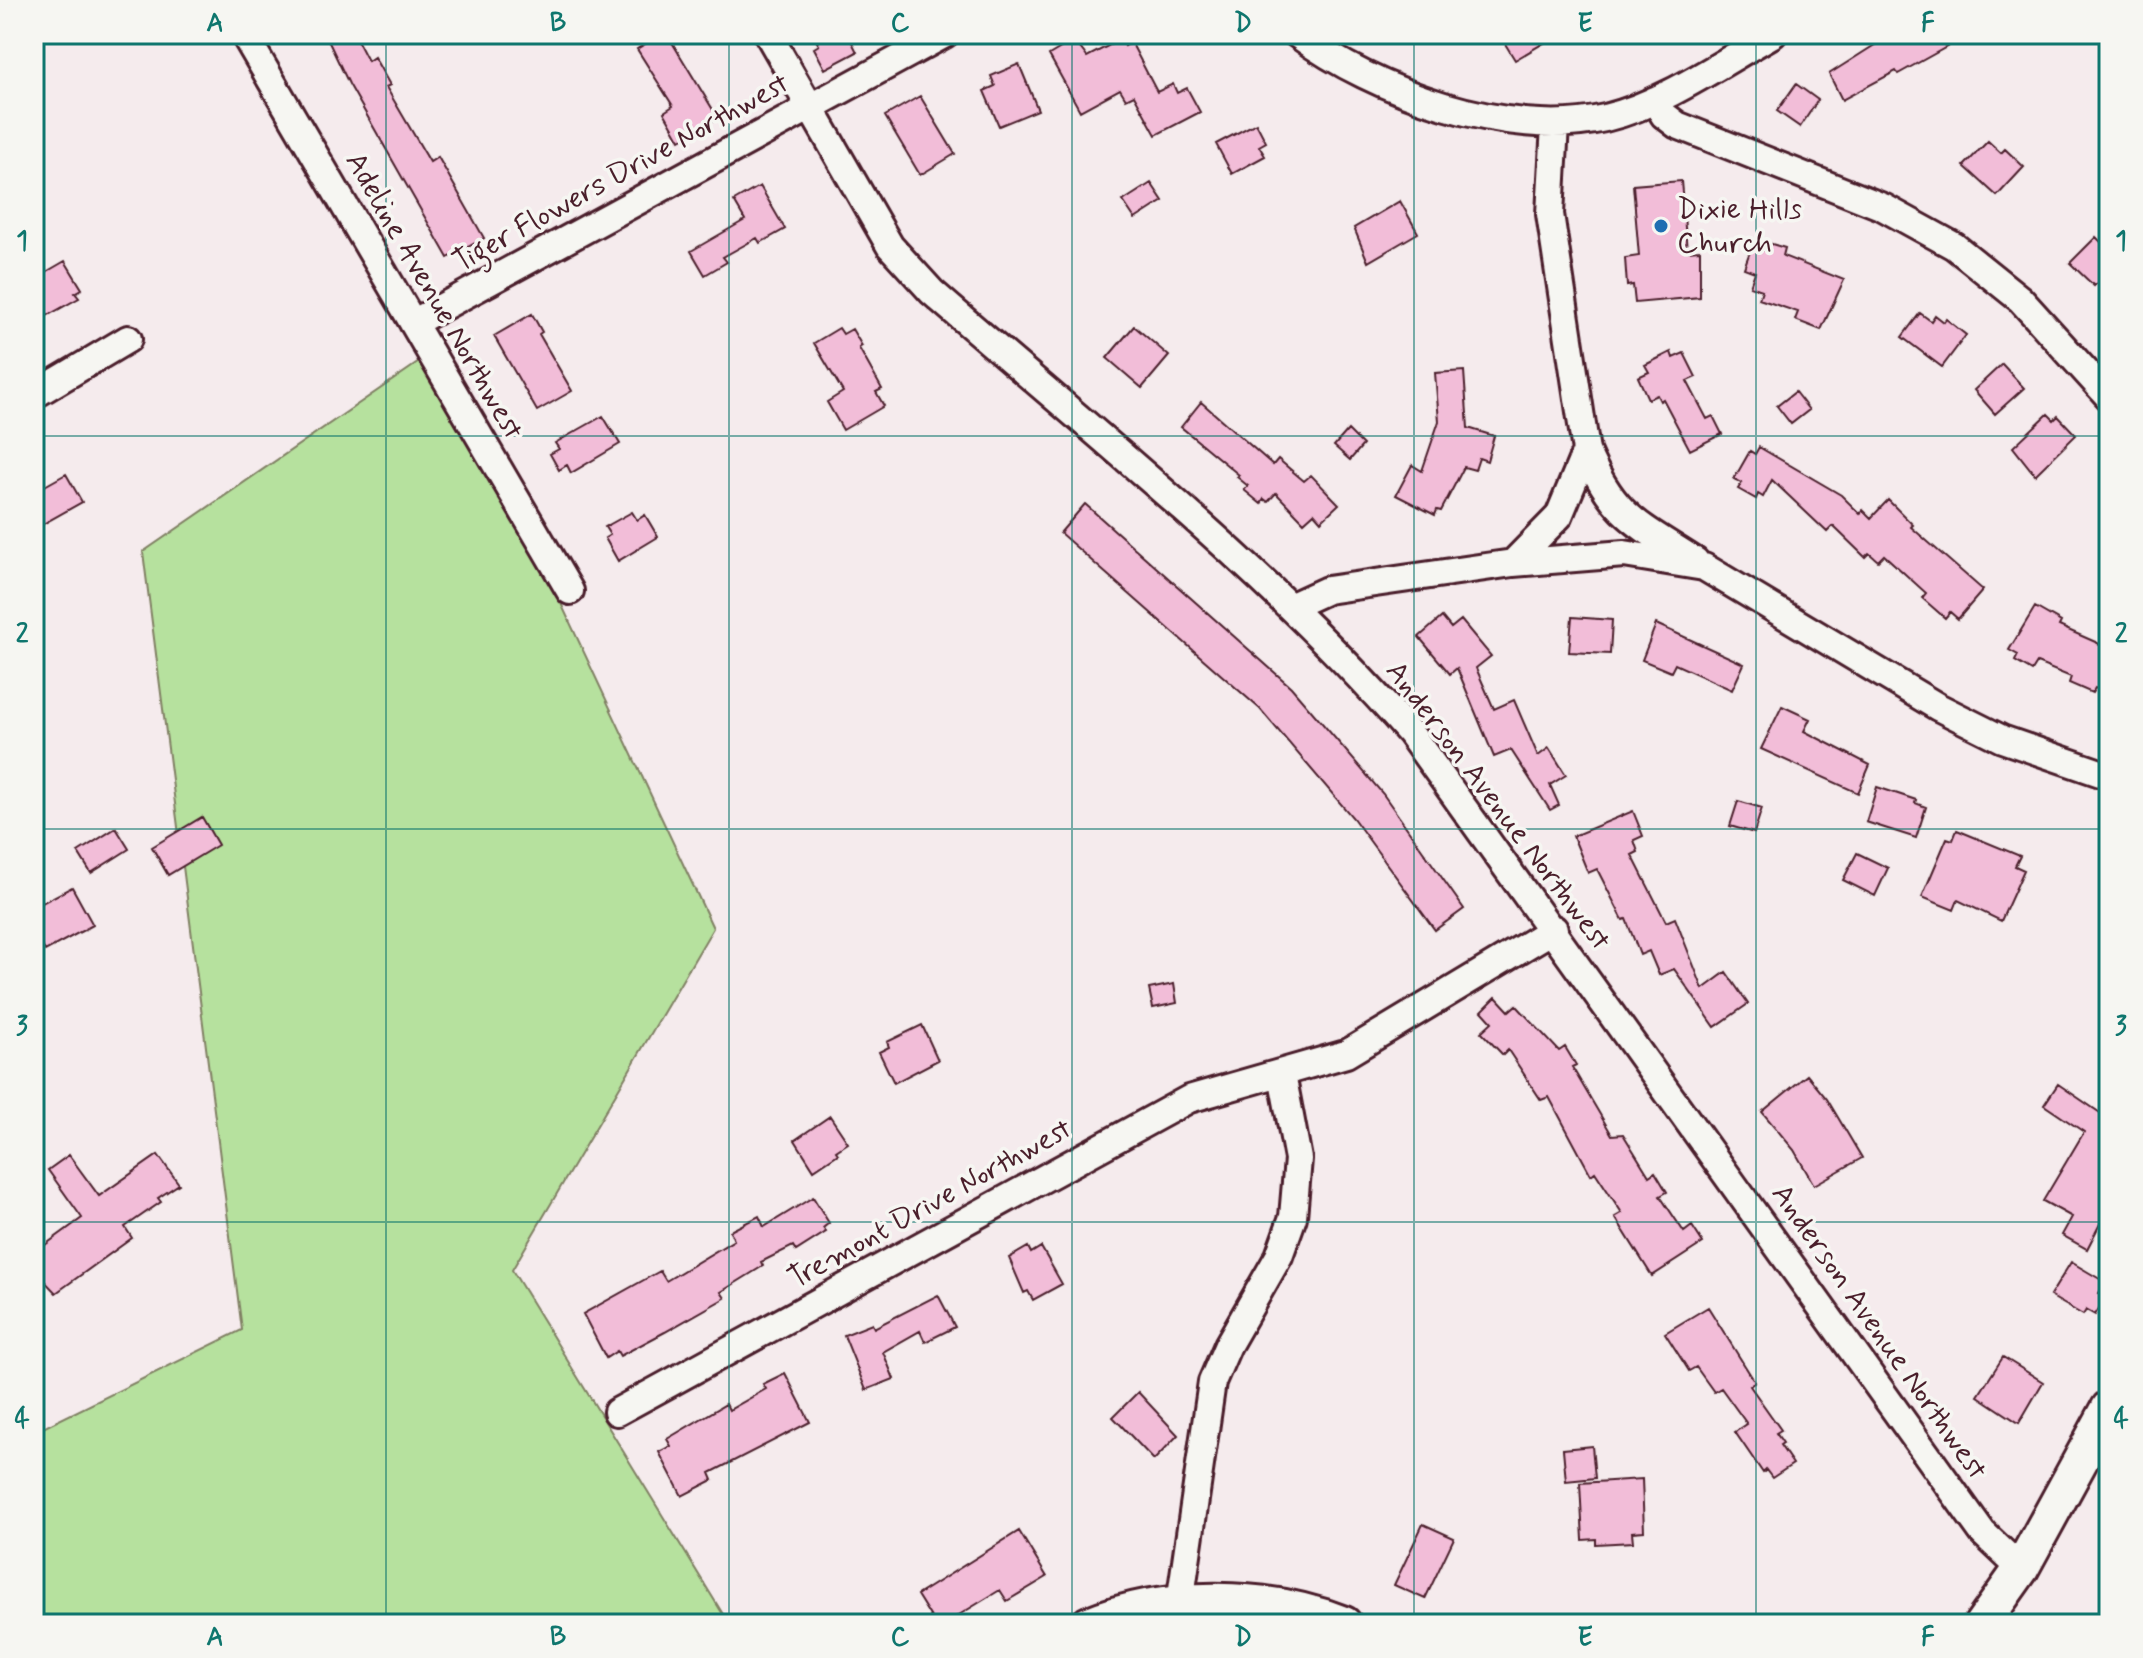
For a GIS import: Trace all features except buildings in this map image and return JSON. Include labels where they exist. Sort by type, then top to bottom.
[{"type":"main road","points":[[1982,1624],[2021,1569],[2101,1441],[2109,1408]]},
{"type":"main road","points":[[1089,1624],[1266,1604],[1344,1624]]},
{"type":"street","name":"Adeline Avenue Northwest","points":[[244,34],[570,591]]},
{"type":"street","name":"Anderson Avenue Northwest","points":[[768,34],[890,246],[932,292],[1292,606],[1353,668],[1410,733],[1554,929],[1983,1533],[2021,1569]]},
{"type":"street","name":"Tiger Flowers Drive Northwest","points":[[413,323],[945,34]]},
{"type":"street","points":[[1297,34],[1327,57],[1381,84],[1485,116],[1555,125],[1606,118],[1655,100],[1773,34]]},
{"type":"street","points":[[1655,100],[1664,115],[1677,125],[1883,207],[1954,246],[2020,299],[2109,397]]},
{"type":"street","points":[[1555,125],[1550,214],[1586,451],[1601,486],[1623,514],[1704,567],[1938,707],[2002,739],[2109,776]]},
{"type":"street","points":[[34,395],[128,339]]},
{"type":"street","points":[[1513,563],[1559,516],[1586,451]]},
{"type":"street","points":[[1292,606],[1327,590],[1513,563],[1624,554],[1704,567]]},
{"type":"street","name":"Tremont Drive Northwest","points":[[617,1412],[1189,1099],[1346,1054],[1554,929]]},
{"type":"street","points":[[1187,1613],[1212,1382],[1228,1345],[1279,1256],[1293,1217],[1298,1159],[1282,1074]]},
{"type":"green space","points":[[441,347],[713,928],[512,1270],[729,1624],[34,1624],[34,1415],[43,1428],[242,1330],[143,552]]},
{"type":"place","name":"Dixie Hills Church","points":[[1661,226]]}]
